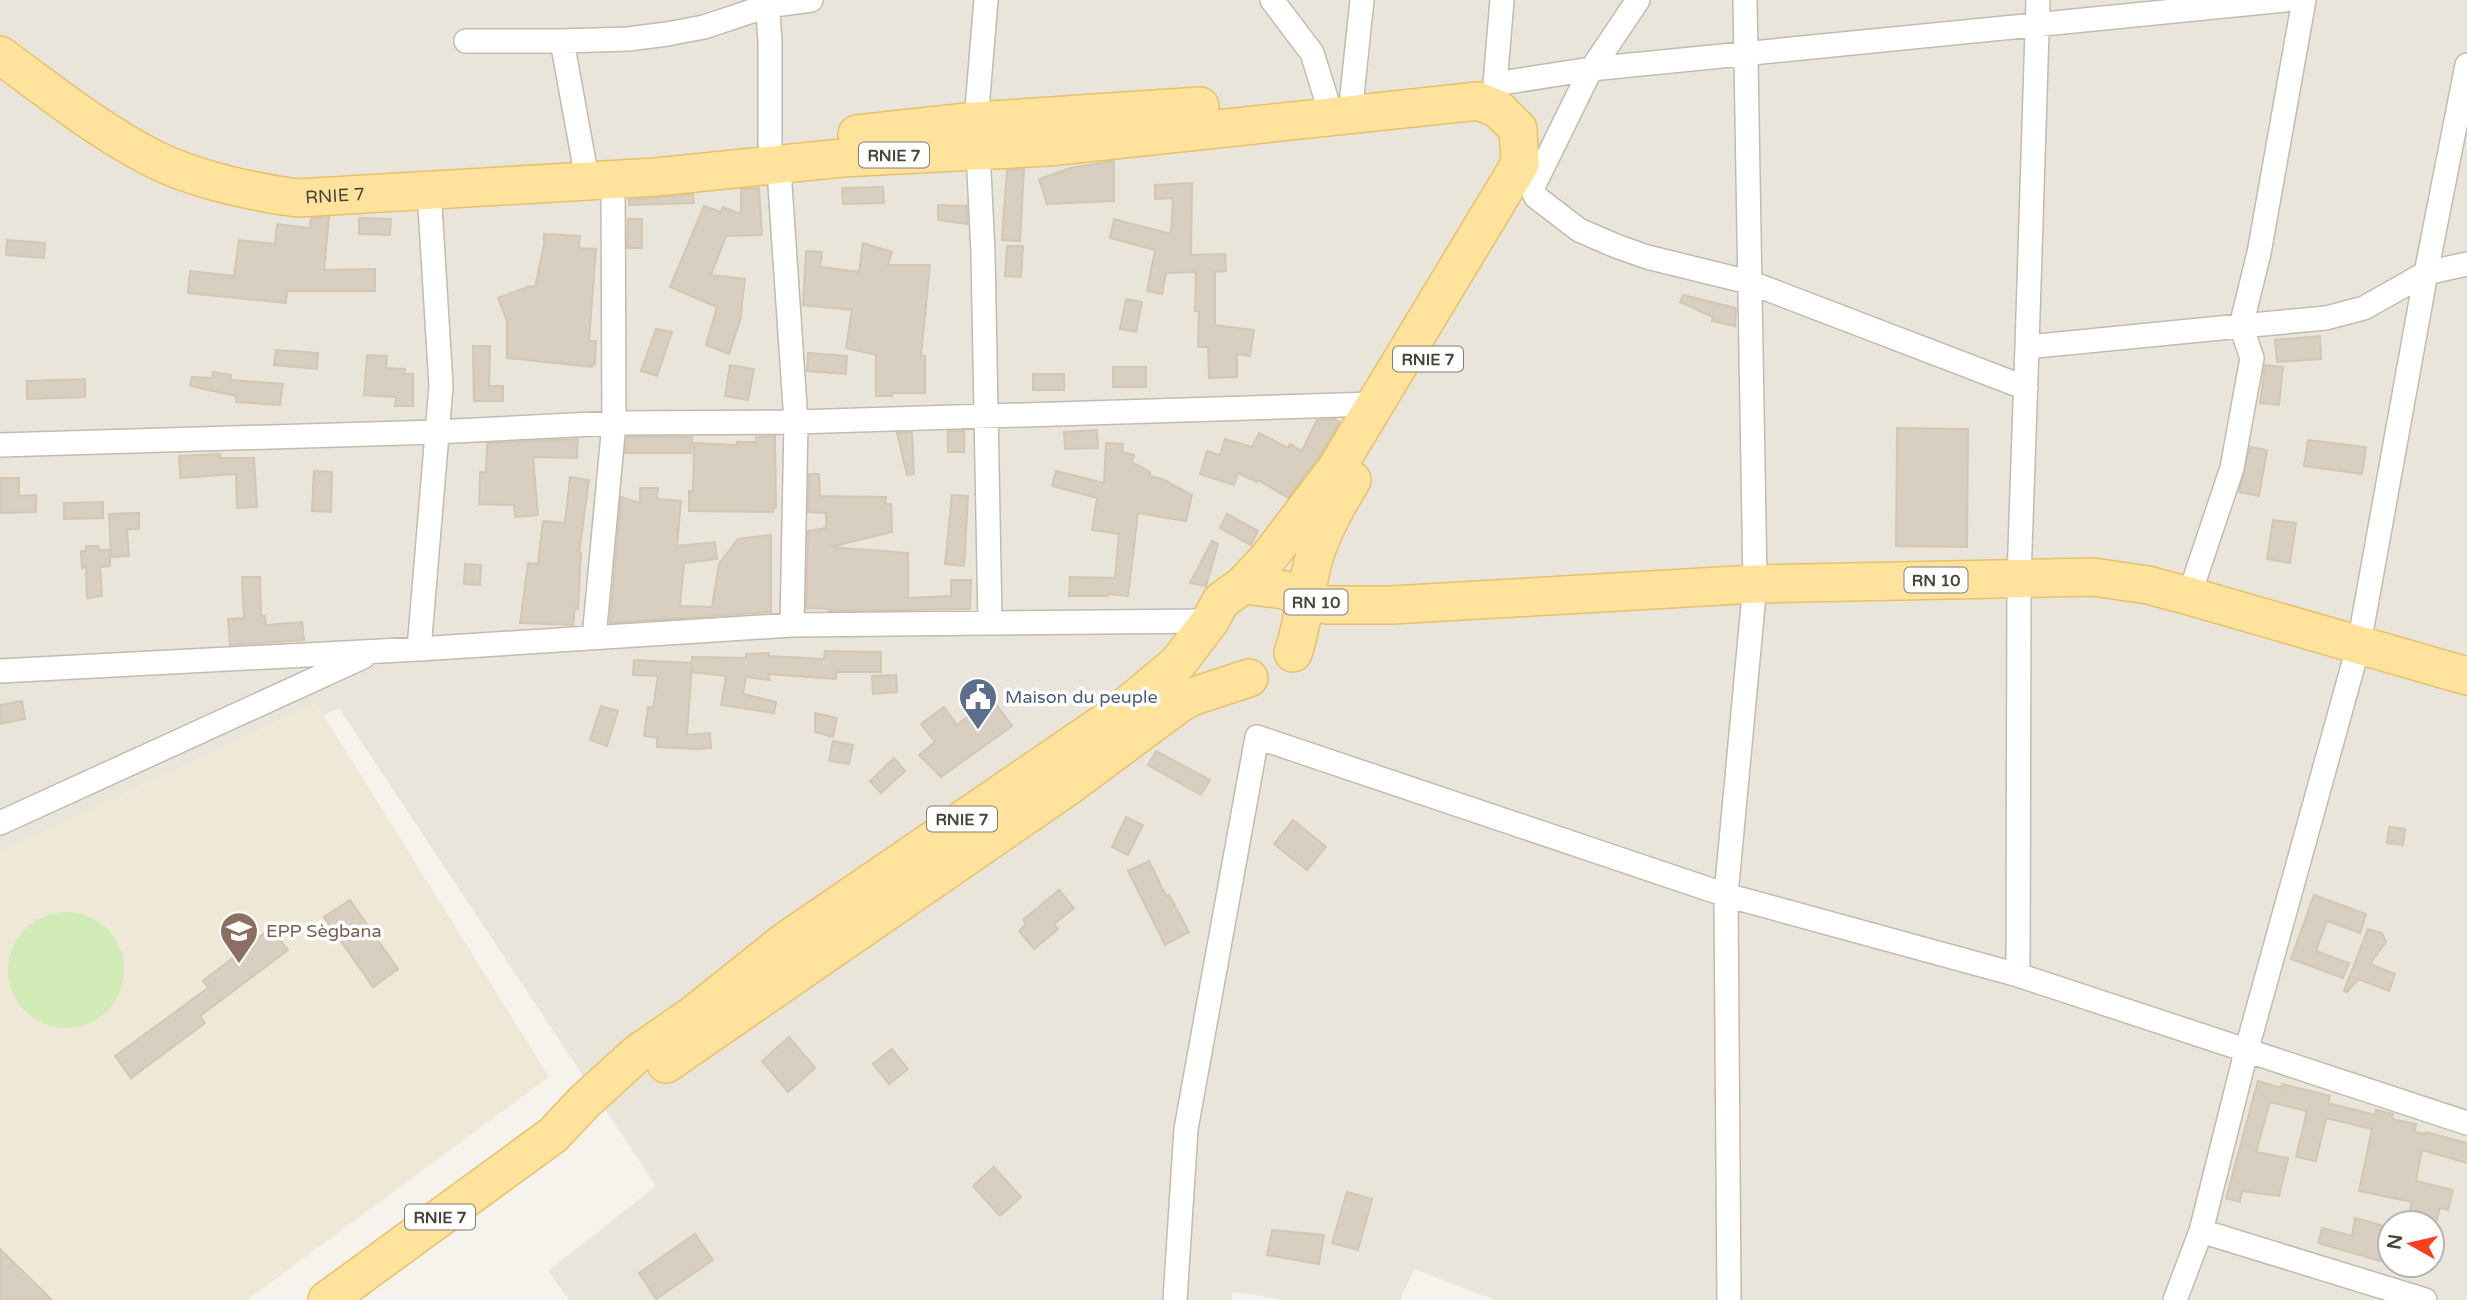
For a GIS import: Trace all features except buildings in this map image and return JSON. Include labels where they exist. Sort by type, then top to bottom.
[{"type":"main road","points":[[0,55],[94,123],[155,159],[198,177],[226,183]]},
{"type":"main road","name":"RNIE 7","points":[[226,183],[265,194],[298,198],[429,190],[775,153],[842,158],[977,136],[1339,97],[1495,84]]},
{"type":"main road","points":[[1495,84],[1517,93],[1532,110],[1531,166]]},
{"type":"main road","name":"RNIE 7","points":[[977,136],[1048,147],[1478,101],[1498,110],[1518,129],[1531,166],[1334,510],[1314,560],[1293,653]]},
{"type":"main road","name":"RNIE 7","points":[[327,1300],[553,1135],[585,1101],[638,1053],[693,1014],[787,940],[1117,714],[1178,663],[1210,621],[1221,601],[1243,585],[1269,557],[1328,480],[1373,404],[1531,166]]},
{"type":"main road","name":"RNIE 7","points":[[226,183],[599,171]]},
{"type":"main road","name":"RN 10","points":[[1243,585],[1285,590],[1305,600],[1327,605],[1392,605],[1755,584],[2093,577],[2148,585],[2467,676]]},
{"type":"main road","name":"RN 10","points":[[1249,678],[1269,674],[1315,630],[1392,605]]},
{"type":"main road","points":[[1210,621],[1212,653],[1217,664],[1232,674],[1249,678]]},
{"type":"main road","name":"RNIE 7","points":[[553,1135],[577,1124],[852,937],[1070,785],[1179,704],[1191,697],[1249,678]]},
{"type":"street","points":[[466,41],[562,41],[667,34],[704,27],[767,3],[811,0]]},
{"type":"street","points":[[986,0],[977,136],[983,253],[990,623]]},
{"type":"street","points":[[1272,0],[1312,53],[1339,97]]},
{"type":"street","points":[[1339,97],[1362,0]]},
{"type":"street","points":[[1502,0],[1495,84],[1591,69],[2285,0]]},
{"type":"street","points":[[1638,0],[1591,69],[1531,166],[1536,197],[1580,230],[1616,246],[1660,261],[1749,282],[2025,388]]},
{"type":"street","points":[[1729,1300],[1726,895],[1755,584],[1745,0]]},
{"type":"street","points":[[2018,975],[2019,578],[2038,0]]},
{"type":"street","points":[[2189,596],[2232,468],[2252,358],[2241,326],[2259,253],[2304,0]]},
{"type":"street","points":[[767,3],[775,153],[796,422],[792,625]]},
{"type":"street","points":[[562,41],[599,171],[614,423],[594,638]]},
{"type":"street","points":[[2175,1300],[2201,1231],[2246,1052],[2359,644],[2426,273],[2467,65]]},
{"type":"street","points":[[1531,166],[1591,69]]},
{"type":"street","points":[[419,649],[441,362],[436,335],[429,190]]},
{"type":"street","points":[[2027,347],[2326,318],[2364,308],[2426,273],[2467,264]]},
{"type":"street","points":[[0,445],[436,432],[614,423],[796,422],[1373,404]]},
{"type":"street","points":[[0,671],[419,649],[792,625],[1210,621]]},
{"type":"street","points":[[0,823],[375,651]]},
{"type":"street","points":[[1175,1300],[1186,1129],[1257,737],[1726,895],[2018,975],[2467,1123]]},
{"type":"street","points":[[2201,1231],[2348,1289],[2425,1300]]},
{"type":"shaded area","points":[[0,0],[2467,0],[2467,1300],[1495,1300],[1414,1269],[1400,1300],[1288,1300],[1233,1292],[1231,1300],[569,1300],[548,1271],[656,1186],[339,708],[0,863]]},
{"type":"shaded area","name":"EPP Sègbana","points":[[316,703],[549,1077],[247,1300],[0,1300],[0,852]]},
{"type":"green space","points":[[66,912],[88,917],[107,929],[119,948],[124,970],[119,992],[107,1011],[88,1023],[66,1028],[44,1023],[25,1011],[13,992],[8,970],[13,948],[25,929],[44,917]]},
{"type":"place","name":"Maison du peuple","points":[[978,731]]},
{"type":"place","name":"EPP Sègbana","points":[[239,965]]}]
